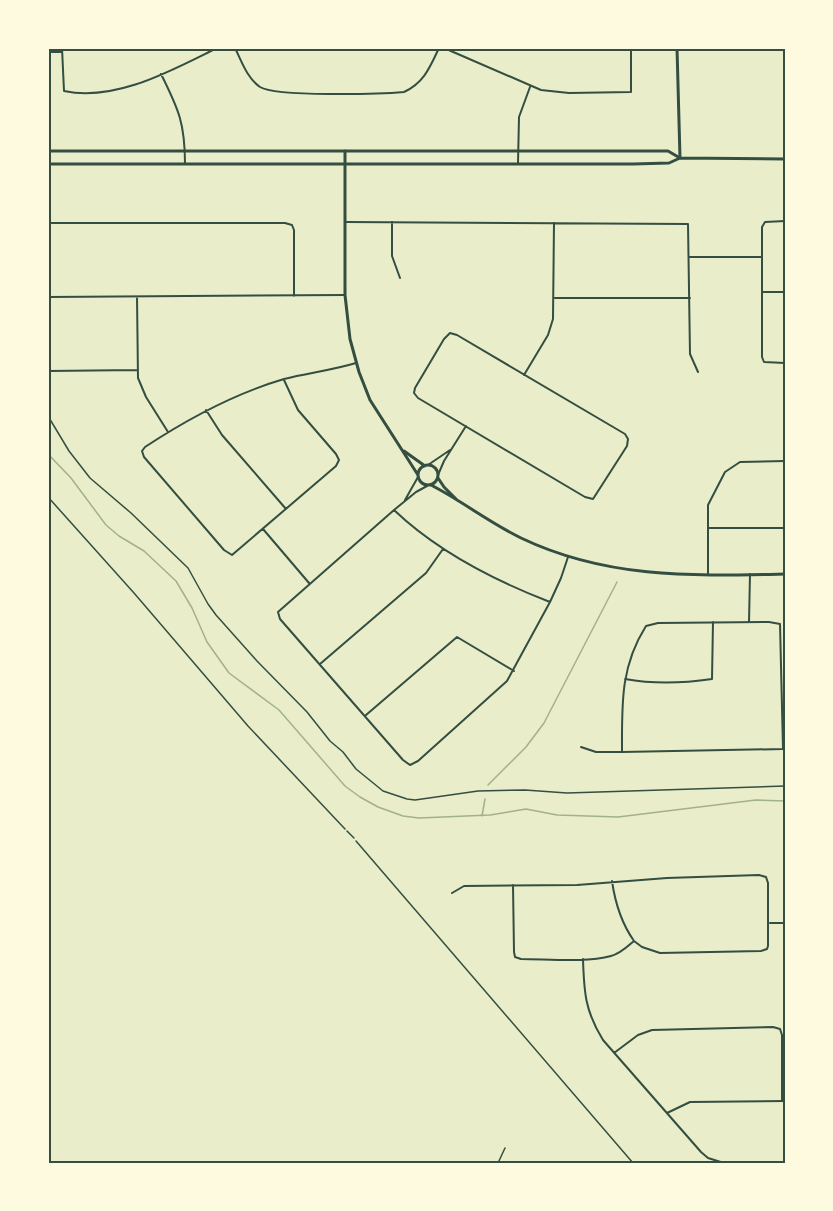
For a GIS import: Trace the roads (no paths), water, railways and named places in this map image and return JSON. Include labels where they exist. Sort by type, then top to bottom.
[{"type":"main road","points":[[677,48],[680,158]]},
{"type":"main road","points":[[48,151],[668,151],[680,158]]},
{"type":"main road","points":[[345,151],[345,295],[350,339],[356,363],[376,411],[403,450],[421,483],[458,501],[502,528],[568,557],[632,571],[664,574],[785,574]]},
{"type":"main road","points":[[48,164],[669,164],[680,158],[785,159]]},
{"type":"main road","points":[[403,450],[436,469],[444,487],[458,501]]},
{"type":"main road","points":[[418,476],[420,469],[426,465]]},
{"type":"main road","points":[[429,486],[436,482],[438,476]]},
{"type":"street","points":[[48,52],[62,50],[64,90],[82,92],[114,89],[161,74],[217,48]]},
{"type":"street","points":[[235,48],[254,82],[266,90],[286,93],[404,92],[416,86],[425,77],[439,48]]},
{"type":"street","points":[[444,48],[530,86],[558,93],[631,92],[631,48]]},
{"type":"street","points":[[161,74],[181,118],[185,164]]},
{"type":"street","points":[[518,164],[519,117],[530,86]]},
{"type":"street","points":[[785,221],[765,222],[762,227],[762,357],[764,362],[785,363]]},
{"type":"street","points":[[345,222],[688,224],[690,354],[698,372]]},
{"type":"street","points":[[392,222],[392,256],[400,278]]},
{"type":"street","points":[[524,375],[548,335],[554,313],[554,222]]},
{"type":"street","points":[[48,223],[285,223],[292,225],[294,230],[294,296]]},
{"type":"street","points":[[690,257],[762,257]]},
{"type":"street","points":[[762,292],[785,292]]},
{"type":"street","points":[[48,297],[345,295]]},
{"type":"street","points":[[137,297],[137,370],[141,388],[168,432]]},
{"type":"street","points":[[554,298],[690,298]]},
{"type":"street","points":[[450,333],[524,375],[624,434],[628,439],[627,446],[593,499],[418,398],[414,393],[444,339],[450,333]]},
{"type":"street","points":[[284,380],[298,410],[339,460],[336,466],[232,555],[224,550],[144,457],[142,452],[145,447],[206,410],[242,394],[284,380],[356,363]]},
{"type":"street","points":[[48,371],[137,370]]},
{"type":"street","points":[[206,410],[222,435],[286,509]]},
{"type":"street","points":[[438,476],[450,450],[466,426]]},
{"type":"street","points":[[426,465],[450,450]]},
{"type":"street","points":[[708,574],[708,505],[723,476],[729,468],[740,462],[785,461]]},
{"type":"street","points":[[405,500],[418,476]]},
{"type":"street","points":[[429,486],[405,500],[278,612],[280,619],[403,760],[410,765],[418,761],[484,704],[507,681],[550,602],[568,557]]},
{"type":"street","points":[[394,510],[444,549],[513,588],[550,602]]},
{"type":"street","points":[[708,528],[785,528]]},
{"type":"street","points":[[263,529],[309,583]]},
{"type":"street","points":[[320,664],[426,573],[444,549]]},
{"type":"street","points":[[749,622],[750,574]]},
{"type":"street","points":[[625,679],[699,681],[712,679],[713,622]]},
{"type":"street","points":[[581,747],[596,752],[622,752],[783,749],[784,683],[780,624],[713,622],[658,623],[646,626],[635,646],[622,692],[622,752]]},
{"type":"street","points":[[365,716],[457,638],[514,671]]},
{"type":"street","points":[[452,893],[464,886],[577,885],[612,881],[759,875],[766,877],[768,883],[767,949],[651,951],[634,941],[628,932],[616,903],[612,881]]},
{"type":"street","points":[[513,885],[515,957],[583,959],[612,956],[622,952],[634,941]]},
{"type":"street","points":[[769,923],[785,923]]},
{"type":"street","points":[[583,959],[587,1009],[600,1034],[701,1152],[708,1158],[724,1163]]},
{"type":"street","points":[[614,1053],[638,1035],[652,1030],[780,1029],[784,1101],[690,1102],[666,1113]]},
{"type":"street","points":[[771,1163],[785,1163]]},
{"type":"lane","points":[[347,831],[354,838]]},
{"type":"waterway","points":[[48,454],[71,478],[106,525],[144,551],[176,581],[192,608],[207,642],[229,673],[279,710],[345,786],[378,807],[403,816],[419,818],[490,815],[526,809],[557,815],[618,817],[756,800],[785,801]]},
{"type":"waterway","points":[[488,785],[526,747],[544,723],[617,582]]},
{"type":"waterway","points":[[482,816],[485,799]]}]
